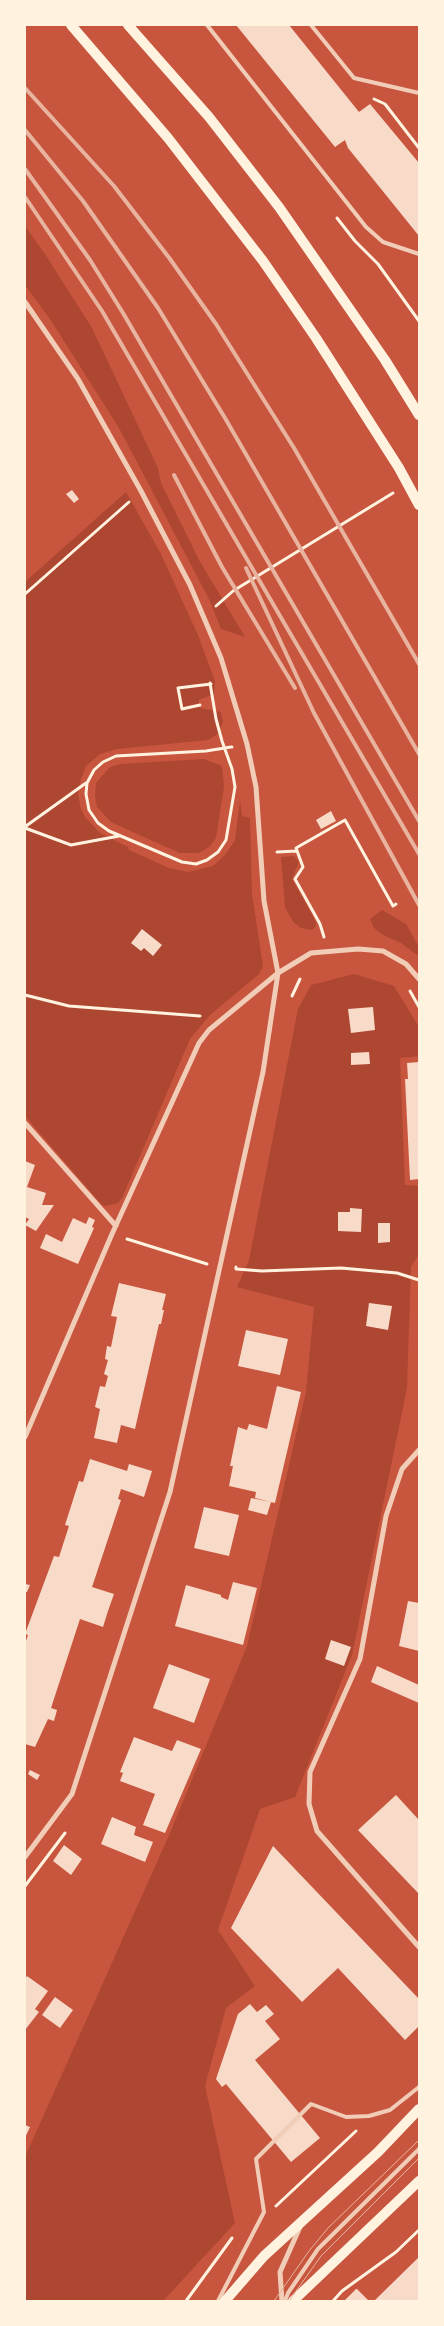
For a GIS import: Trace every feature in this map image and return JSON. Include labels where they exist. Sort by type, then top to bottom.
[{"type":"main road","points":[[71,25],[168,138],[263,261],[399,468],[419,505]]},
{"type":"main road","points":[[128,25],[209,117],[279,207],[385,360],[419,415]]},
{"type":"main road","points":[[224,2301],[264,2256],[378,2152],[419,2109]]},
{"type":"main road","points":[[293,2301],[419,2181]]},
{"type":"street","points":[[25,302],[78,379],[141,492],[190,585],[221,658],[247,744],[256,786],[266,920],[278,973],[262,1072],[170,1492],[72,1794],[25,1857]]},
{"type":"street","points":[[25,1437],[112,1234],[199,1043],[221,1018],[278,973],[311,953],[367,949],[383,951],[399,958],[419,979]]},
{"type":"street","points":[[25,1123],[116,1226]]},
{"type":"street","points":[[419,1450],[402,1469],[386,1516],[360,1659],[310,1772],[309,1804],[317,1831],[419,1947]]},
{"type":"street","points":[[283,2301],[280,2272],[303,2220]]},
{"type":"lane","points":[[207,25],[366,227],[383,242],[419,254]]},
{"type":"lane","points":[[312,25],[354,78],[419,93]]},
{"type":"lane","points":[[218,2301],[264,2212],[256,2159],[311,2104],[346,2117],[369,2116],[390,2110],[419,2087]]},
{"type":"lane","points":[[283,2301],[318,2249],[419,2149]]},
{"type":"path","points":[[25,594],[141,492]]},
{"type":"path","points":[[213,610],[217,604],[233,591],[395,492]]},
{"type":"path","points":[[86,783],[89,810],[98,823],[119,836],[182,862],[196,864],[207,860],[218,852],[226,840],[235,787],[232,769],[216,719],[209,676]]},
{"type":"path","points":[[200,705],[182,709],[178,688],[210,684]]},
{"type":"path","points":[[26,827],[86,783],[94,770],[103,762],[116,756],[206,751],[247,744]]},
{"type":"path","points":[[296,851],[296,848],[345,820],[393,906],[396,904]]},
{"type":"path","points":[[26,827],[71,845],[119,836]]},
{"type":"path","points":[[277,852],[296,851]]},
{"type":"path","points":[[296,851],[303,867],[295,879],[320,924],[324,938]]},
{"type":"path","points":[[291,1002],[296,985],[306,972]]},
{"type":"path","points":[[406,984],[419,1007]]},
{"type":"path","points":[[25,995],[69,1006],[221,1018]]},
{"type":"path","points":[[112,1234],[203,1264],[206,1254]]},
{"type":"path","points":[[238,1259],[236,1269],[262,1271],[341,1268],[397,1273],[419,1280]]},
{"type":"path","points":[[279,2204],[360,2128]]},
{"type":"path","points":[[333,2301],[342,2291],[396,2252],[419,2230]]},
{"type":"path","points":[[186,2301],[233,2236]]},
{"type":"shaded area","points":[[25,226],[92,328],[158,468],[161,483],[199,560],[245,637],[221,629],[210,601],[119,428],[52,322],[25,285]]},
{"type":"shaded area","points":[[126,492],[161,554],[198,635],[215,681],[214,694],[199,700],[200,708],[221,712],[223,722],[218,734],[208,740],[117,749],[100,754],[86,766],[81,779],[78,794],[81,809],[85,817],[100,833],[128,847],[129,850],[169,868],[188,872],[213,866],[226,854],[235,840],[240,800],[242,816],[250,818],[252,894],[263,966],[259,974],[210,1015],[190,1039],[122,1198],[118,1203],[106,1206],[102,1205],[25,1116],[25,582]]},
{"type":"shaded area","points":[[204,759],[222,766],[224,787],[216,838],[209,847],[199,853],[180,853],[135,833],[111,822],[97,807],[95,796],[96,783],[110,767],[121,764]]},
{"type":"shaded area","points":[[294,856],[299,862],[292,879],[316,922],[316,926],[312,930],[301,928],[293,922],[285,907],[281,857]]},
{"type":"shaded area","points":[[382,910],[406,924],[419,947],[417,955],[401,943],[383,935],[374,928],[370,919]]},
{"type":"shaded area","points":[[354,974],[394,986],[419,1027],[419,1056],[400,1058],[405,1185],[419,1186],[419,1254],[411,1267],[407,1388],[352,1655],[295,1797],[260,1809],[218,1930],[255,1986],[226,2008],[205,2086],[235,2223],[163,2301],[25,2301],[25,2157],[170,1833],[247,1646],[306,1392],[314,1307],[237,1287],[249,1260],[298,1009],[311,985]]},
{"type":"building","points":[[236,25],[289,25],[359,112],[370,104],[419,163],[419,236],[348,148],[345,140],[335,147]]},
{"type":"building","points":[[72,490],[79,499],[74,503],[66,494]]},
{"type":"building","points":[[331,811],[336,821],[321,829],[316,820]]},
{"type":"building","points":[[142,929],[162,945],[153,956],[144,948],[141,951],[131,943]]},
{"type":"building","points":[[373,1007],[375,1030],[351,1033],[348,1009]]},
{"type":"building","points":[[369,1052],[370,1064],[351,1065],[351,1053]]},
{"type":"building","points":[[419,1062],[419,1179],[410,1180],[405,1079],[408,1079],[407,1063]]},
{"type":"building","points":[[25,1161],[35,1165],[27,1187],[46,1193],[42,1205],[54,1205],[36,1231],[25,1225],[29,1219],[25,1217]]},
{"type":"building","points":[[350,1208],[362,1209],[361,1232],[338,1231],[338,1212],[350,1212]]},
{"type":"building","points":[[89,1217],[95,1220],[92,1227],[94,1228],[78,1264],[40,1248],[46,1234],[62,1242],[73,1218],[86,1224]]},
{"type":"building","points":[[378,1223],[390,1223],[390,1242],[378,1243]]},
{"type":"building","points":[[119,1283],[166,1294],[161,1324],[159,1324],[135,1429],[121,1425],[117,1443],[94,1438],[100,1409],[95,1407],[100,1386],[105,1387],[108,1376],[104,1374],[108,1360],[105,1359],[107,1346],[111,1347],[117,1317],[111,1316]]},
{"type":"building","points":[[369,1303],[392,1306],[388,1330],[366,1326]]},
{"type":"building","points":[[246,1330],[288,1339],[280,1375],[238,1366]]},
{"type":"building","points":[[277,1386],[301,1392],[275,1503],[255,1498],[256,1492],[229,1486],[233,1466],[230,1466],[238,1427],[247,1430],[249,1424],[267,1429]]},
{"type":"building","points":[[90,1459],[127,1471],[129,1464],[152,1471],[144,1497],[121,1489],[118,1499],[121,1500],[92,1587],[114,1594],[103,1627],[80,1619],[51,1708],[57,1710],[54,1721],[48,1719],[35,1747],[25,1744],[25,1644],[28,1635],[25,1634],[54,1556],[59,1557],[69,1526],[65,1525],[79,1481],[83,1482]]},
{"type":"building","points":[[251,1498],[271,1502],[267,1515],[248,1510]]},
{"type":"building","points":[[204,1507],[239,1515],[229,1556],[194,1548]]},
{"type":"building","points":[[233,1582],[257,1588],[243,1645],[175,1626],[186,1585],[221,1595],[221,1597],[228,1600]]},
{"type":"building","points":[[25,1584],[30,1585],[27,1592],[25,1592]]},
{"type":"building","points":[[408,1601],[419,1603],[419,1651],[399,1646]]},
{"type":"building","points":[[331,1640],[351,1647],[344,1666],[325,1659]]},
{"type":"building","points":[[169,1664],[210,1679],[194,1723],[153,1708]]},
{"type":"building","points":[[377,1666],[419,1685],[419,1703],[371,1682]]},
{"type":"building","points":[[134,1737],[172,1751],[177,1740],[201,1749],[165,1833],[143,1825],[155,1794],[120,1781],[123,1773],[120,1772]]},
{"type":"building","points":[[30,1770],[40,1775],[37,1780],[28,1774]]},
{"type":"building","points":[[396,1795],[419,1820],[419,1894],[358,1830]]},
{"type":"building","points":[[112,1817],[136,1827],[134,1835],[153,1842],[145,1862],[101,1844]]},
{"type":"building","points":[[64,1845],[82,1859],[71,1875],[53,1861]]},
{"type":"building","points":[[273,1846],[419,1999],[419,2026],[405,2040],[338,1968],[302,2002],[231,1928]]},
{"type":"building","points":[[27,1976],[48,1991],[35,2009],[39,2012],[25,2030],[25,1979]]},
{"type":"building","points":[[55,1997],[73,2010],[60,2028],[42,2015]]},
{"type":"building","points":[[250,2004],[257,2012],[266,2005],[274,2014],[265,2021],[280,2039],[255,2060],[320,2138],[291,2162],[226,2084],[222,2087],[216,2079],[238,2014]]},
{"type":"building","points":[[25,2125],[30,2127],[25,2138]]},
{"type":"building","points":[[419,2257],[419,2301],[374,2301]]},
{"type":"building","points":[[357,2289],[369,2301],[344,2301]]},
{"type":"tram line","points":[[274,2301],[309,2251],[328,2228],[419,2140]]},
{"type":"tram line","points":[[289,2301],[321,2256],[419,2158]]},
{"type":"railway","points":[[25,88],[114,186],[170,259],[216,324],[294,448],[419,664]]},
{"type":"railway","points":[[25,130],[83,201],[158,308],[225,418],[419,754]]},
{"type":"railway","points":[[25,169],[90,260],[123,313],[419,821]]},
{"type":"railway","points":[[25,197],[102,311],[419,854]]},
{"type":"railway","points":[[174,475],[222,567],[295,688]]},
{"type":"railway","points":[[246,568],[314,713],[419,905]]}]
